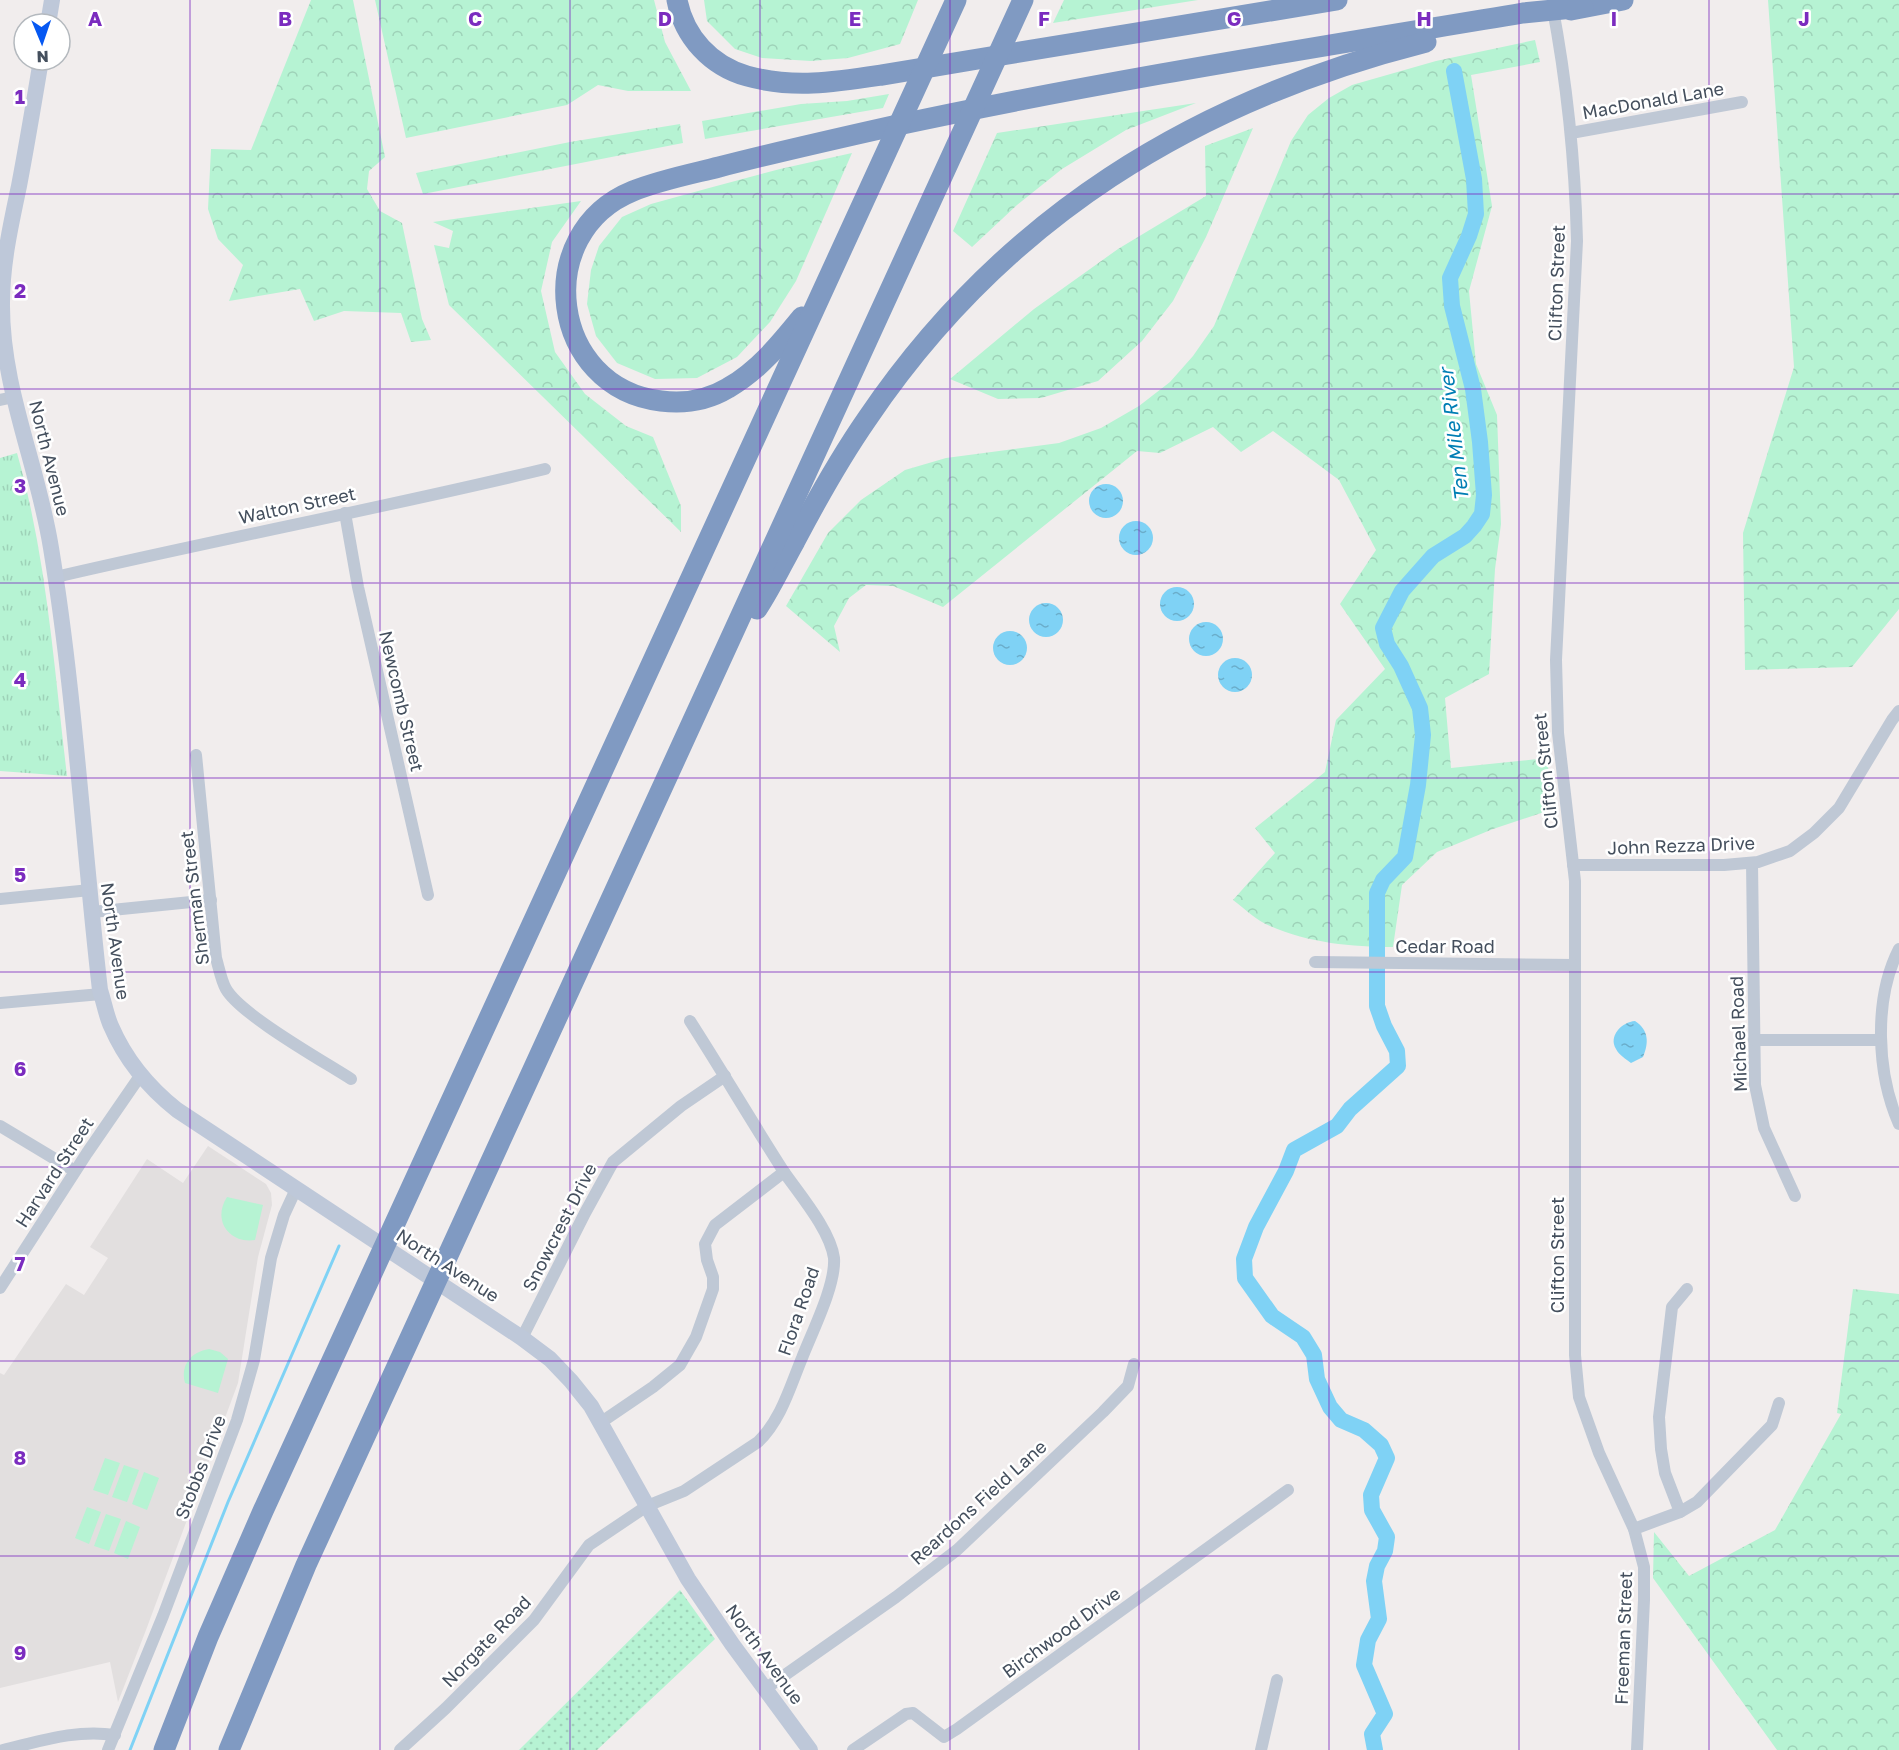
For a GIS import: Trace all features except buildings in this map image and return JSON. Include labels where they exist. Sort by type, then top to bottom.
[{"type":"highway","points":[[677,0],[683,21],[696,43],[721,65],[745,76],[804,84],[896,73],[1337,0]]},
{"type":"highway","points":[[926,64],[942,0]]},
{"type":"highway","points":[[164,1750],[235,1574],[956,0]]},
{"type":"highway","points":[[229,1750],[292,1596],[1023,0]]},
{"type":"highway","points":[[821,294],[778,347],[745,377],[713,395],[677,402],[653,400],[629,392],[606,379],[588,360],[574,337],[565,300],[569,262],[579,238],[596,216],[624,195],[645,187],[869,131],[1004,102],[1115,81],[1623,0]]},
{"type":"highway","points":[[717,666],[759,607],[843,456],[888,389],[963,300],[1005,259],[1058,214],[1155,149],[1206,121],[1269,92],[1380,54],[1524,17]]},
{"type":"main road","name":"North Avenue","points":[[39,72],[4,266],[2,301],[3,339],[9,378],[7,399],[44,506],[56,577],[101,994],[110,1024],[124,1053],[140,1076],[177,1110],[522,1338],[550,1359],[567,1376],[591,1406],[688,1580],[810,1750]]},
{"type":"street","name":"Clifton Street","points":[[1551,0],[1562,56],[1576,178],[1577,242],[1556,660],[1558,733],[1573,865],[1575,1339],[1579,1397],[1599,1453],[1634,1529]]},
{"type":"street","name":"MacDonald Lane","points":[[1571,133],[1742,102]]},
{"type":"street","name":"Walton Street","points":[[56,577],[545,469]]},
{"type":"street","name":"Newcomb Street","points":[[345,513],[360,597],[428,895]]},
{"type":"street","name":"John Rezza Drive","points":[[1573,865],[1724,865],[1752,863],[1790,851],[1814,833],[1839,808],[1899,711]]},
{"type":"street","name":"Sherman Street","points":[[196,755],[216,958],[226,990],[243,1007],[275,1030],[351,1079]]},
{"type":"street","name":"Michael Road","points":[[1752,863],[1755,1085],[1764,1128],[1795,1196]]},
{"type":"street","points":[[0,899],[90,890]]},
{"type":"street","points":[[92,912],[211,900]]},
{"type":"street","points":[[1899,949],[1886,988],[1881,1041],[1884,1077],[1890,1103],[1899,1124]]},
{"type":"street","name":"Cedar Road","points":[[1314,962],[1575,965]]},
{"type":"street","points":[[0,1003],[101,994]]},
{"type":"street","name":"Flora Road","points":[[647,1506],[684,1491],[758,1442],[768,1432],[791,1385],[823,1305],[832,1276],[834,1258],[821,1226],[784,1172],[690,1021]]},
{"type":"street","points":[[1754,1040],[1881,1041]]},
{"type":"street","name":"Harvard Street","points":[[0,1288],[75,1171],[140,1076]]},
{"type":"street","name":"Snowcrest Drive","points":[[522,1338],[613,1162],[681,1106],[725,1076]]},
{"type":"street","points":[[0,1126],[75,1171]]},
{"type":"street","points":[[600,1423],[653,1387],[680,1365],[696,1337],[713,1289],[713,1276],[707,1260],[705,1244],[714,1225],[784,1172]]},
{"type":"street","name":"Stobbs Drive","points":[[108,1750],[163,1616],[237,1420],[254,1360],[272,1258],[284,1215],[296,1189]]},
{"type":"street","points":[[1680,1512],[1665,1473],[1659,1417],[1672,1307],[1687,1289]]},
{"type":"street","name":"Reardons Field Lane","points":[[765,1689],[896,1597],[957,1550],[1128,1386],[1134,1364]]},
{"type":"street","points":[[1634,1529],[1680,1512],[1697,1502],[1772,1425],[1779,1403]]},
{"type":"street","name":"Birchwood Drive","points":[[853,1750],[906,1714],[914,1713],[944,1737],[957,1730],[1288,1490]]},
{"type":"street","name":"Norgate Road","points":[[400,1750],[446,1708],[534,1620],[589,1545],[647,1506]]},
{"type":"street","name":"Freeman Street","points":[[1634,1529],[1644,1567],[1637,1750]]},
{"type":"street","points":[[1262,1750],[1277,1680]]},
{"type":"street","points":[[3,1750],[74,1733],[94,1732],[115,1735]]},
{"type":"shaded area","points":[[208,1146],[266,1184],[271,1193],[272,1205],[258,1257],[238,1383],[146,1630],[118,1702],[110,1662],[0,1688],[0,1373],[4,1375],[66,1284],[84,1295],[108,1258],[90,1247],[147,1159],[183,1183]]},
{"type":"green space","points":[[311,0],[353,0],[385,157],[369,171],[367,189],[380,211],[402,223],[422,319],[431,340],[411,342],[401,313],[344,311],[314,321],[300,289],[229,301],[243,265],[218,239],[208,209],[211,149],[251,150]]},
{"type":"green space","points":[[375,0],[654,0],[665,42],[691,91],[628,91],[598,85],[567,105],[406,138]]},
{"type":"green space","points":[[704,0],[918,0],[900,44],[848,58],[811,61],[762,58],[735,49],[707,21]]},
{"type":"green space","points":[[1064,0],[1198,0],[1053,23]]},
{"type":"green space","points":[[1768,0],[1899,0],[1899,609],[1852,667],[1745,670],[1743,533],[1794,367]]},
{"type":"green space","points":[[1535,40],[1540,62],[1471,75],[1492,206],[1469,291],[1476,364],[1497,415],[1501,524],[1495,569],[1489,674],[1445,698],[1451,768],[1547,758],[1553,809],[1493,829],[1437,852],[1402,885],[1393,947],[1346,945],[1285,932],[1255,918],[1233,900],[1275,853],[1255,828],[1325,772],[1336,720],[1385,669],[1340,604],[1376,550],[1339,480],[1273,431],[1241,452],[1213,427],[1160,453],[1137,451],[943,607],[893,586],[866,585],[849,598],[834,626],[840,652],[786,606],[828,533],[861,500],[905,470],[946,458],[1059,443],[1101,428],[1139,406],[1170,382],[1193,356],[1214,326],[1291,141],[1308,115],[1329,98],[1352,85],[1436,61]]},
{"type":"green space","points":[[889,94],[883,108],[705,139],[702,121],[801,104],[847,101]]},
{"type":"green space","points":[[1196,103],[1126,130],[1062,169],[1017,205],[972,247],[953,231],[997,133]]},
{"type":"green space","points":[[680,124],[683,143],[423,194],[416,173],[570,142]]},
{"type":"green space","points":[[1253,128],[1206,237],[1173,301],[1142,341],[1098,381],[1041,398],[998,399],[950,379],[1034,309],[1118,249],[1206,196],[1205,146]]},
{"type":"green space","points":[[852,153],[796,281],[770,322],[737,357],[697,378],[655,379],[617,363],[596,336],[587,304],[591,270],[599,246],[622,217],[651,204],[780,169]]},
{"type":"green space","points":[[581,201],[552,242],[541,291],[555,352],[585,394],[626,426],[653,437],[681,506],[681,532],[449,305],[434,245],[449,248],[453,231],[433,222]]},
{"type":"green space","points":[[17,453],[43,573],[67,776],[0,771],[0,458]]},
{"type":"green space","points":[[227,1197],[263,1205],[255,1240],[238,1238],[226,1229],[221,1214]]},
{"type":"green space","points":[[1853,1289],[1899,1294],[1899,1750],[1777,1750],[1653,1578],[1654,1532],[1689,1576],[1775,1530],[1841,1414],[1837,1413]]},
{"type":"green space","points":[[209,1349],[220,1352],[228,1359],[218,1393],[185,1383],[184,1371],[188,1360],[197,1353]]},
{"type":"green space","points":[[105,1458],[120,1463],[108,1495],[93,1490]]},
{"type":"green space","points":[[124,1465],[139,1470],[127,1502],[112,1497]]},
{"type":"green space","points":[[144,1472],[159,1478],[147,1510],[132,1504]]},
{"type":"green space","points":[[87,1507],[101,1512],[89,1544],[75,1538]]},
{"type":"green space","points":[[106,1514],[121,1519],[109,1551],[94,1546]]},
{"type":"green space","points":[[126,1521],[140,1527],[128,1559],[114,1553]]},
{"type":"green space","points":[[680,1590],[715,1639],[597,1750],[519,1750]]},
{"type":"water","points":[[1106,484],[1118,489],[1123,501],[1118,513],[1106,518],[1094,513],[1089,501],[1094,489]]},
{"type":"water","points":[[1136,521],[1148,526],[1153,538],[1148,550],[1136,555],[1124,550],[1119,538],[1124,526]]},
{"type":"water","points":[[1177,587],[1189,592],[1194,604],[1189,616],[1177,621],[1165,616],[1160,604],[1165,592]]},
{"type":"water","points":[[1046,603],[1058,608],[1063,620],[1058,632],[1046,637],[1034,632],[1029,620],[1034,608]]},
{"type":"water","points":[[1206,622],[1218,627],[1223,639],[1218,651],[1206,656],[1194,651],[1189,639],[1194,627]]},
{"type":"water","points":[[1010,631],[1022,636],[1027,648],[1022,660],[1010,665],[998,660],[993,648],[998,636]]},
{"type":"water","points":[[1235,658],[1247,663],[1252,675],[1247,687],[1235,692],[1223,687],[1218,675],[1223,663]]},
{"type":"water","points":[[1635,1021],[1643,1028],[1647,1042],[1643,1057],[1631,1063],[1617,1051],[1614,1039],[1621,1027]]},
{"type":"waterway","name":"Ten Mile River","points":[[1375,1750],[1372,1734],[1385,1714],[1364,1665],[1368,1640],[1379,1619],[1374,1581],[1377,1566],[1385,1551],[1387,1537],[1372,1510],[1371,1495],[1387,1458],[1381,1445],[1364,1430],[1341,1420],[1330,1407],[1317,1379],[1314,1355],[1303,1337],[1272,1316],[1245,1278],[1244,1259],[1256,1227],[1286,1171],[1294,1150],[1337,1126],[1350,1109],[1398,1066],[1397,1051],[1377,1006],[1377,893],[1383,880],[1405,857],[1418,785],[1423,735],[1420,708],[1401,666],[1387,644],[1383,628],[1402,591],[1433,556],[1465,536],[1474,526],[1482,514],[1484,495],[1473,389],[1452,306],[1450,278],[1476,214],[1474,179],[1454,71]]},
{"type":"waterway","points":[[130,1750],[228,1502],[339,1246]]}]
